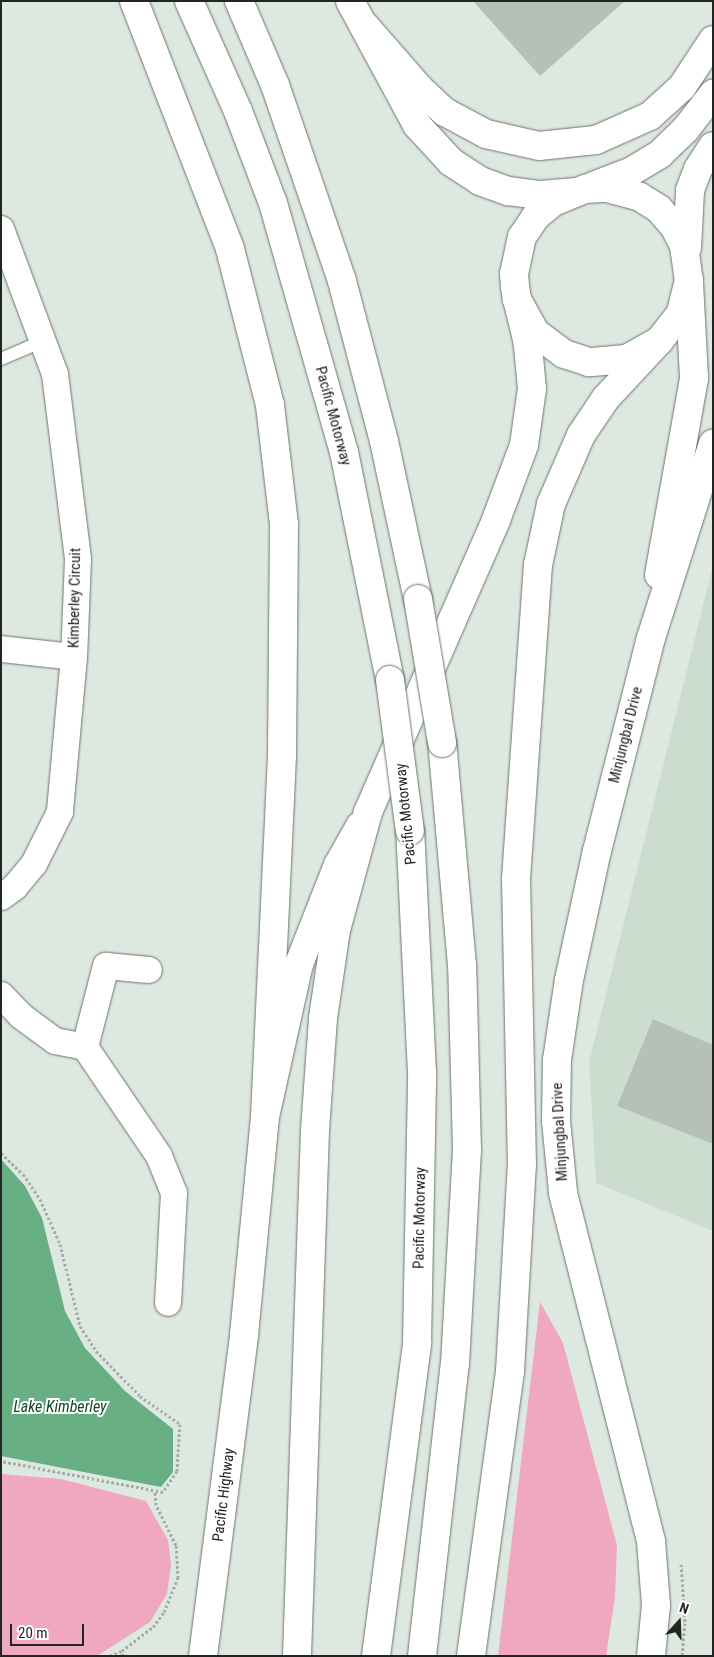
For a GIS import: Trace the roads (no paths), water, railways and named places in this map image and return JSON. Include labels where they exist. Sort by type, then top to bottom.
[{"type":"main road","points":[[134,1],[230,249],[272,423],[284,525],[282,746],[265,1117]]},
{"type":"main road","name":"Pacific Motorway","points":[[189,1],[238,111],[273,203],[344,452],[390,680],[410,831],[422,1072],[417,1343],[376,1656]]},
{"type":"main road","points":[[238,1],[275,85],[342,281],[384,441],[418,600],[442,743],[462,965],[467,1150],[455,1364],[422,1656]]},
{"type":"main road","points":[[350,1],[418,125],[451,162],[480,182],[508,191],[541,196],[579,191],[619,190],[650,203],[674,226],[688,269],[681,313],[659,342],[606,398],[581,434],[551,504],[538,565],[516,879],[522,1165],[510,1371],[471,1656]]},
{"type":"main road","points":[[365,26],[420,90],[445,112],[486,134],[539,146],[596,140],[650,116],[682,87],[713,40]]},
{"type":"main road","points":[[265,1117],[299,964],[338,865],[368,812],[496,520],[524,445],[532,389],[530,353],[517,299],[514,268],[522,237],[544,208],[579,191],[626,174],[660,154],[685,130],[713,94]]},
{"type":"main road","name":"Minjungbal Drive","points":[[651,638],[665,531],[694,378],[686,227],[690,190],[698,168],[713,146]]},
{"type":"main road","points":[[517,299],[534,332],[554,348],[576,359],[601,362],[626,359],[659,342]]},
{"type":"main road","name":"Minjungbal Drive","points":[[651,1656],[656,1605],[651,1541],[570,1226],[558,1155],[556,1113],[557,1060],[568,980],[597,851],[651,638],[713,444]]},
{"type":"main road","points":[[297,1656],[315,1130],[323,1018],[336,930],[368,812]]},
{"type":"main road","name":"Pacific Highway","points":[[203,1656],[244,1335],[265,1117]]},
{"type":"street","name":"Kimberley Circuit","points":[[1,229],[55,374],[78,559],[74,658],[60,812],[34,864],[15,887],[1,897]]},
{"type":"street","points":[[1,649],[74,658]]},
{"type":"street","points":[[85,1046],[106,966],[149,970]]},
{"type":"street","points":[[1,995],[20,1016],[55,1041],[85,1046],[159,1156],[174,1193],[168,1303]]},
{"type":"lane","points":[[1,358],[43,341]]},
{"type":"water","name":"Lake Kimberley","points":[[1,1159],[25,1186],[42,1218],[65,1311],[85,1348],[125,1391],[173,1429],[173,1472],[161,1487],[1,1456]]}]
